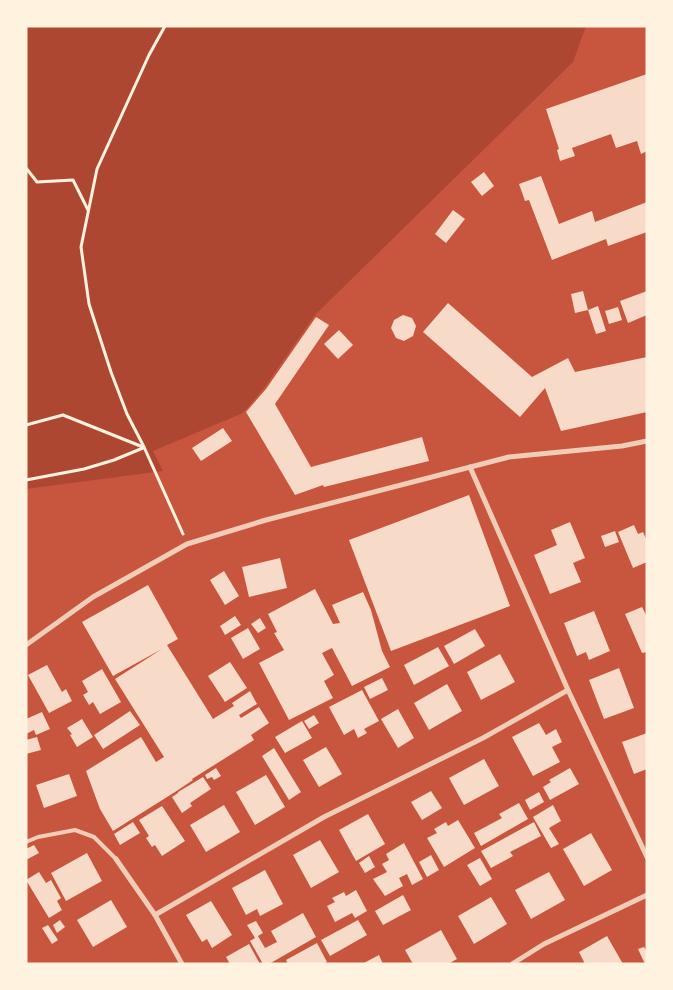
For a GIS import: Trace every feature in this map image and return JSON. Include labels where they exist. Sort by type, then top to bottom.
[{"type":"street","points":[[26,645],[93,597],[187,544],[266,520],[509,457],[647,442]]},
{"type":"street","points":[[470,467],[568,690],[647,857]]},
{"type":"street","points":[[154,914],[324,817],[483,738],[568,690]]},
{"type":"street","points":[[116,859],[154,914],[182,964]]},
{"type":"street","points":[[512,964],[544,944],[647,895]]},
{"type":"lane","points":[[26,842],[38,837],[75,830],[94,837],[116,859]]},
{"type":"path","points":[[165,26],[149,55],[97,169],[81,247],[89,304],[111,372],[127,414],[144,447],[187,544]]},
{"type":"path","points":[[26,168],[38,182],[73,180],[88,210]]},
{"type":"path","points":[[26,425],[63,415],[144,447]]},
{"type":"path","points":[[26,480],[84,469],[114,460],[144,447]]},
{"type":"shaded area","points":[[26,26],[586,26],[573,62],[315,315],[264,388],[243,413],[153,451],[163,471],[26,489]]},
{"type":"building","points":[[647,74],[647,151],[641,154],[637,141],[616,148],[611,134],[572,148],[575,156],[560,161],[557,150],[559,149],[546,109]]},
{"type":"building","points":[[484,172],[494,186],[482,196],[471,182]]},
{"type":"building","points":[[541,176],[559,224],[592,211],[595,222],[647,202],[647,232],[608,246],[606,239],[552,260],[529,200],[525,201],[519,184]]},
{"type":"building","points":[[453,210],[465,219],[446,243],[435,234]]},
{"type":"building","points":[[583,291],[588,310],[575,313],[571,294]]},
{"type":"building","points":[[647,291],[647,315],[628,323],[620,301]]},
{"type":"building","points":[[448,303],[532,377],[568,358],[575,372],[647,357],[647,412],[561,431],[545,388],[520,417],[423,332]]},
{"type":"building","points":[[598,306],[606,331],[596,334],[588,310]]},
{"type":"building","points":[[618,307],[622,320],[609,324],[605,311]]},
{"type":"building","points":[[403,315],[412,318],[416,326],[413,336],[404,341],[396,338],[391,328],[394,320]]},
{"type":"building","points":[[316,317],[329,325],[275,404],[311,467],[422,437],[429,461],[324,487],[323,485],[295,495],[246,412],[266,389]]},
{"type":"building","points":[[339,330],[353,345],[338,359],[324,344]]},
{"type":"building","points":[[223,428],[232,441],[201,461],[192,448]]},
{"type":"building","points":[[469,495],[510,606],[391,651],[349,540]]},
{"type":"building","points":[[570,522],[585,558],[573,563],[581,582],[550,594],[534,555],[557,545],[551,530]]},
{"type":"building","points":[[634,525],[638,534],[643,532],[647,541],[647,562],[633,568],[618,532]]},
{"type":"building","points":[[615,531],[619,542],[605,547],[601,536]]},
{"type":"building","points":[[280,558],[287,588],[249,597],[242,567]]},
{"type":"building","points":[[224,571],[239,596],[225,605],[210,580]]},
{"type":"building","points":[[148,585],[178,639],[167,645],[213,719],[234,706],[232,703],[250,691],[257,704],[239,715],[241,718],[259,707],[269,723],[251,735],[254,740],[113,831],[100,809],[86,771],[141,737],[156,762],[164,757],[115,679],[162,649],[113,676],[82,622]]},
{"type":"building","points":[[315,589],[333,624],[340,623],[332,605],[363,592],[371,610],[382,651],[390,667],[352,686],[332,648],[322,653],[334,675],[324,681],[333,698],[289,720],[259,663],[284,650],[274,633],[277,632],[268,614]]},
{"type":"building","points":[[642,607],[647,617],[647,652],[642,653],[625,614]]},
{"type":"building","points":[[594,611],[610,651],[589,660],[586,652],[577,656],[564,623]]},
{"type":"building","points":[[235,616],[241,625],[225,635],[220,626]]},
{"type":"building","points":[[260,618],[266,628],[258,633],[251,624]]},
{"type":"building","points":[[248,628],[260,649],[243,659],[231,638]]},
{"type":"building","points":[[475,629],[485,646],[454,664],[444,646]]},
{"type":"building","points":[[438,647],[449,666],[414,685],[404,665]]},
{"type":"building","points":[[500,654],[515,682],[481,700],[467,672]]},
{"type":"building","points":[[230,662],[247,688],[225,702],[208,676]]},
{"type":"building","points":[[47,665],[62,692],[66,689],[72,701],[49,713],[28,675]]},
{"type":"building","points":[[619,668],[634,708],[604,719],[589,680]]},
{"type":"building","points":[[102,669],[121,702],[100,714],[93,702],[89,705],[83,695],[88,692],[82,681]]},
{"type":"building","points":[[382,678],[388,690],[370,699],[364,687]]},
{"type":"building","points":[[447,684],[462,711],[429,730],[414,703]]},
{"type":"building","points":[[362,690],[379,721],[364,729],[367,733],[358,738],[354,729],[344,735],[329,707]]},
{"type":"building","points":[[398,709],[414,738],[398,748],[381,719]]},
{"type":"building","points":[[130,711],[140,725],[103,749],[94,735]]},
{"type":"building","points":[[42,712],[50,729],[36,735],[34,730],[26,734],[26,719]]},
{"type":"building","points":[[314,715],[319,723],[309,729],[304,721]]},
{"type":"building","points":[[82,719],[93,737],[77,747],[70,735],[72,734],[67,728]]},
{"type":"building","points":[[302,721],[312,738],[285,753],[275,737]]},
{"type":"building","points":[[539,723],[546,735],[556,729],[562,742],[552,747],[560,762],[533,776],[512,737]]},
{"type":"building","points":[[647,733],[647,769],[634,774],[622,742]]},
{"type":"building","points":[[37,737],[41,750],[26,754],[26,740]]},
{"type":"building","points":[[326,747],[342,774],[319,787],[303,760]]},
{"type":"building","points":[[274,748],[301,792],[289,800],[262,756]]},
{"type":"building","points":[[484,759],[499,786],[464,805],[449,778]]},
{"type":"building","points":[[216,768],[221,776],[214,780],[212,777],[207,779],[205,775]]},
{"type":"building","points":[[570,768],[579,784],[550,800],[543,787],[551,782],[549,780]]},
{"type":"building","points":[[69,774],[77,796],[44,808],[36,785]]},
{"type":"building","points":[[266,775],[285,807],[255,825],[236,792]]},
{"type":"building","points":[[203,777],[211,789],[190,803],[192,806],[182,813],[172,797]]},
{"type":"building","points":[[431,791],[442,808],[422,820],[411,802]]},
{"type":"building","points":[[539,792],[544,802],[530,810],[525,800]]},
{"type":"building","points":[[519,803],[528,819],[481,846],[474,833],[502,818],[499,814]]},
{"type":"building","points":[[224,805],[240,832],[206,852],[190,825]]},
{"type":"building","points":[[553,805],[561,821],[549,828],[559,844],[551,848],[533,817]]},
{"type":"building","points":[[162,806],[185,841],[162,856],[155,845],[152,847],[146,838],[149,836],[139,820]]},
{"type":"building","points":[[368,814],[385,844],[356,861],[339,830]]},
{"type":"building","points":[[458,820],[475,848],[444,867],[427,838],[437,833],[434,829],[446,822],[448,826]]},
{"type":"building","points":[[133,822],[140,833],[120,845],[114,834]]},
{"type":"building","points":[[534,822],[541,836],[510,852],[513,856],[491,868],[481,851]]},
{"type":"building","points":[[591,833],[612,870],[584,886],[563,849]]},
{"type":"building","points":[[320,840],[339,872],[311,888],[293,855]]},
{"type":"building","points":[[404,843],[423,879],[412,885],[407,874],[399,878],[403,886],[385,896],[373,879],[387,872],[382,864],[389,860],[386,854]]},
{"type":"building","points":[[34,845],[39,853],[26,860],[26,849]]},
{"type":"building","points":[[87,853],[102,881],[66,901],[51,873]]},
{"type":"building","points":[[431,855],[439,870],[427,877],[419,862]]},
{"type":"building","points":[[369,856],[375,867],[365,873],[359,863]]},
{"type":"building","points":[[480,858],[492,879],[480,886],[467,865]]},
{"type":"building","points":[[265,870],[283,904],[260,916],[257,909],[246,915],[232,888]]},
{"type":"building","points":[[39,872],[46,883],[51,880],[61,898],[57,901],[62,910],[49,918],[26,880]]},
{"type":"building","points":[[549,872],[565,900],[531,919],[515,890]]},
{"type":"building","points":[[356,890],[367,911],[355,918],[352,913],[335,922],[327,906],[335,902],[332,898],[344,892],[346,896]]},
{"type":"building","points":[[403,895],[411,910],[383,925],[375,911]]},
{"type":"building","points":[[491,897],[507,924],[474,944],[458,916]]},
{"type":"building","points":[[111,900],[127,927],[93,947],[77,920]]},
{"type":"building","points":[[211,901],[232,935],[212,948],[207,939],[202,942],[186,915]]},
{"type":"building","points":[[303,913],[316,937],[269,964],[263,964],[250,941],[255,938],[247,925],[256,921],[263,933],[258,936],[265,948],[277,942],[271,931]]},
{"type":"building","points":[[60,920],[65,927],[57,933],[53,925]]},
{"type":"building","points":[[358,920],[367,935],[330,956],[321,940]]},
{"type":"building","points":[[48,925],[58,940],[52,944],[42,928]]},
{"type":"building","points":[[441,930],[457,959],[448,964],[413,964],[405,950]]},
{"type":"building","points":[[607,936],[623,964],[585,964],[579,952]]},
{"type":"building","points":[[317,943],[327,962],[323,964],[288,964],[286,960]]},
{"type":"building","points":[[249,944],[260,964],[230,964],[226,957]]},
{"type":"building","points":[[644,947],[647,952],[647,964],[645,964],[638,949]]},
{"type":"building","points":[[379,955],[383,964],[362,964]]}]
